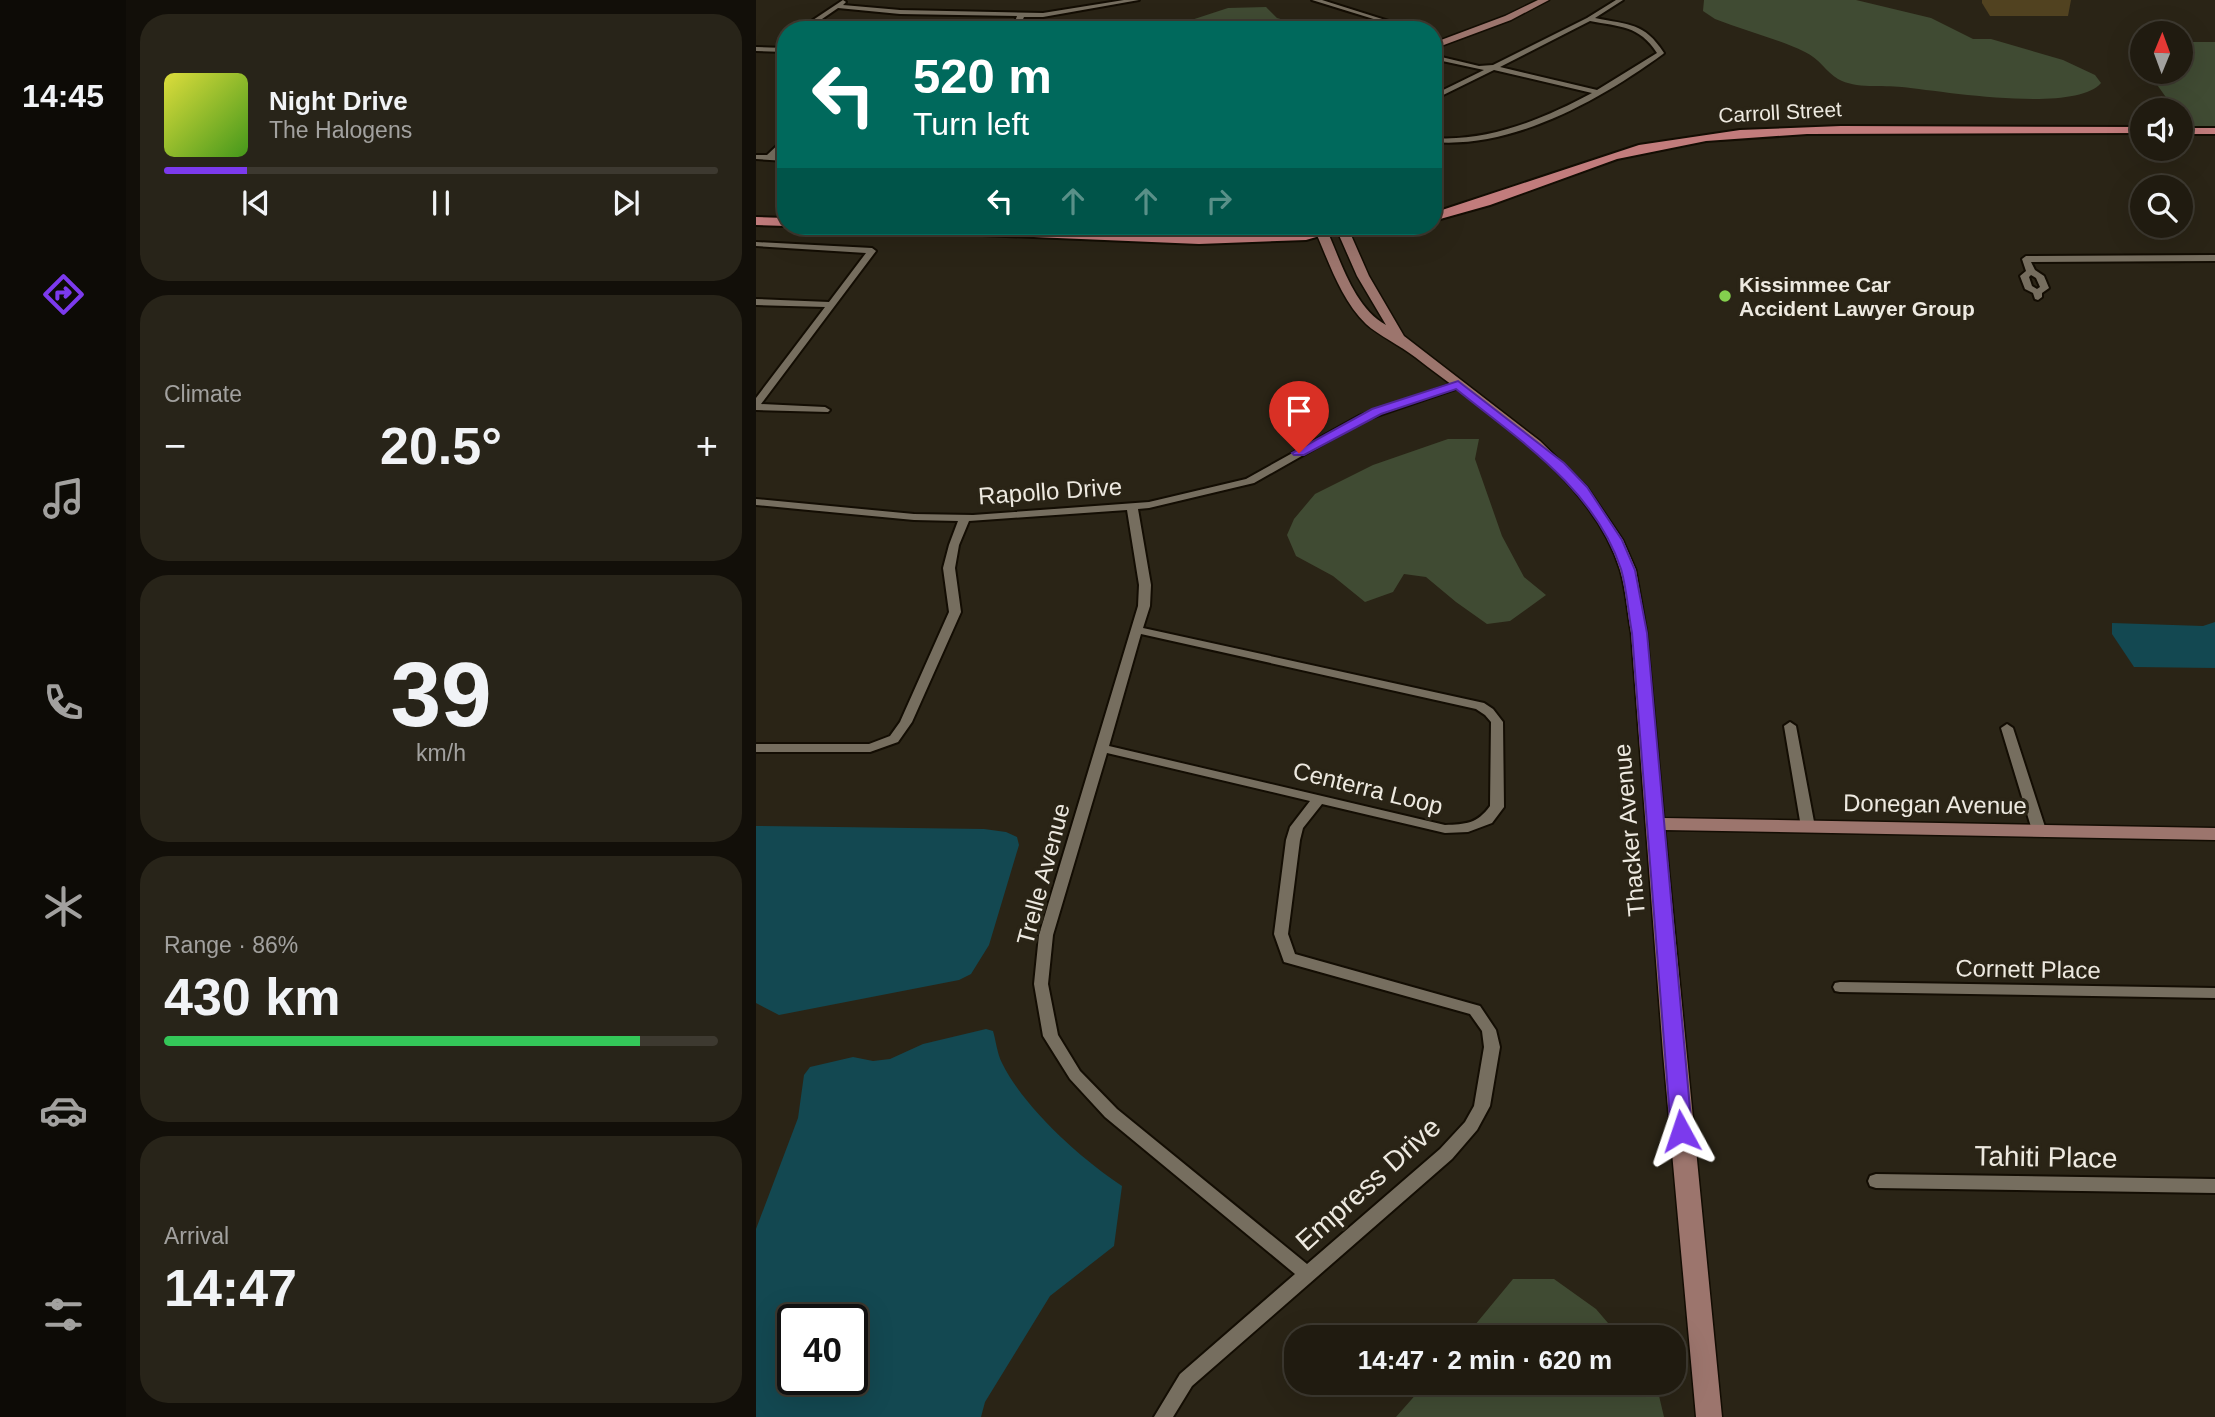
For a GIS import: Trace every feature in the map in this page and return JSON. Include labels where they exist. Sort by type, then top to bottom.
[{"type":"main road","name":"Carroll Street","points":[[1442,214],[1503,197],[1587,163],[1639,149],[1724,135],[1804,129],[2130,130]]},
{"type":"main road","points":[[2193,131],[2215,131]]},
{"type":"main road","points":[[756,210],[777,211]]},
{"type":"main road","points":[[756,221],[777,222]]},
{"type":"main road","points":[[1075,235],[1199,240],[1308,235]]},
{"type":"street","points":[[814,21],[836,6],[857,0]]},
{"type":"street","points":[[824,21],[846,4],[1021,15],[1056,14],[1136,0]]},
{"type":"street","points":[[1315,0],[1330,2],[1386,21]]},
{"type":"street","points":[[1442,33],[1526,0]]},
{"type":"street","points":[[1442,43],[1508,18],[1545,0]]},
{"type":"street","points":[[1442,93],[1589,19],[1620,0]]},
{"type":"street","points":[[1019,21],[1021,15]]},
{"type":"street","points":[[1442,141],[1481,141],[1536,122],[1596,92],[1661,53],[1651,38],[1638,29],[1589,19]]},
{"type":"street","points":[[756,49],[777,50]]},
{"type":"street","points":[[1442,54],[1487,63],[1492,67]]},
{"type":"street","points":[[1442,59],[1479,68],[1492,67],[1596,92]]},
{"type":"street","points":[[769,158],[777,150]]},
{"type":"street","points":[[756,157],[777,158]]},
{"type":"street","name":"Thacker Avenue","points":[[1323,235],[1353,300],[1372,323],[1398,338],[1559,465],[1582,490],[1628,570],[1639,633],[1709,1417]]},
{"type":"street","name":"Thacker Avenue","points":[[1345,235],[1363,276],[1388,314],[1398,338]]},
{"type":"street","points":[[756,243],[872,251],[756,406]]},
{"type":"street","points":[[2038,295],[2028,287],[2024,276],[2031,272],[2026,259],[2215,258]]},
{"type":"street","points":[[756,302],[831,305]]},
{"type":"street","name":"Rapollo Drive","points":[[756,502],[914,517],[965,518],[1132,506],[1250,481],[1332,434],[1377,412],[1458,384]]},
{"type":"street","points":[[756,406],[825,410]]},
{"type":"street","name":"Trelle Avenue","points":[[1132,506],[1145,585],[1144,606],[1046,935],[1041,984],[1051,1036],[1075,1075],[1111,1113],[1307,1274]]},
{"type":"street","points":[[756,748],[870,748],[894,740],[906,722],[955,612],[949,568],[954,545],[965,518]]},
{"type":"street","name":"Centerra Loop","points":[[1102,748],[1320,797],[1446,829],[1468,828],[1487,820],[1497,807],[1497,722],[1480,706],[1137,630]]},
{"type":"street","points":[[1790,726],[1808,827]]},
{"type":"street","points":[[2007,728],[2039,830]]},
{"type":"street","name":"Empress Drive","points":[[1163,1417],[1186,1380],[1446,1154],[1471,1126],[1482,1106],[1492,1047],[1489,1030],[1475,1010],[1289,958],[1282,934],[1293,840],[1297,827],[1320,797]]},
{"type":"street","name":"Donegan Avenue","points":[[1655,824],[2215,834]]},
{"type":"street","name":"Cornett Place","points":[[1840,987],[2215,993]]},
{"type":"street","name":"Tahiti Place","points":[[1876,1181],[2215,1186]]},
{"type":"green space","points":[[1704,0],[1856,0],[1931,18],[1973,39],[1991,39],[2063,60],[2095,75],[2101,83],[2087,92],[2037,99],[1853,84],[1834,76],[1805,52],[1715,19],[1703,11]]},
{"type":"green space","points":[[1266,7],[1277,18],[1288,21],[1188,21],[1228,8]]},
{"type":"green space","points":[[2193,42],[2215,42],[2215,129],[2193,129],[2193,98],[2166,98],[2157,84],[2193,84]]},
{"type":"green space","points":[[1448,439],[1479,439],[1475,459],[1502,536],[1524,577],[1546,595],[1510,621],[1487,624],[1426,577],[1404,574],[1393,592],[1365,602],[1333,576],[1296,556],[1287,535],[1294,519],[1315,494],[1373,465]]},
{"type":"green space","points":[[1513,1279],[1554,1279],[1596,1309],[1610,1325],[1475,1325]]},
{"type":"green space","points":[[1415,1395],[1659,1395],[1664,1417],[1396,1417]]},
{"type":"water","points":[[2215,622],[2215,668],[2134,667],[2112,634],[2112,623],[2203,626]]},
{"type":"water","points":[[756,826],[984,829],[1006,832],[1017,837],[1019,845],[989,945],[971,974],[959,980],[779,1015],[756,1003]]},
{"type":"water","points":[[986,1029],[993,1031],[1002,1063],[1024,1097],[1072,1147],[1122,1186],[1114,1246],[1050,1296],[985,1402],[981,1417],[756,1417],[756,1229],[798,1118],[804,1075],[810,1067],[853,1057],[873,1061],[890,1059],[923,1044]]},
{"type":"place","name":"Kissimmee Car Accident Lawyer Group","points":[[1725,296]]},
{"type":"route","points":[[1299,453],[1362,418],[1458,384],[1559,465],[1582,490],[1615,540],[1628,570],[1639,633],[1681,1131]]}]
